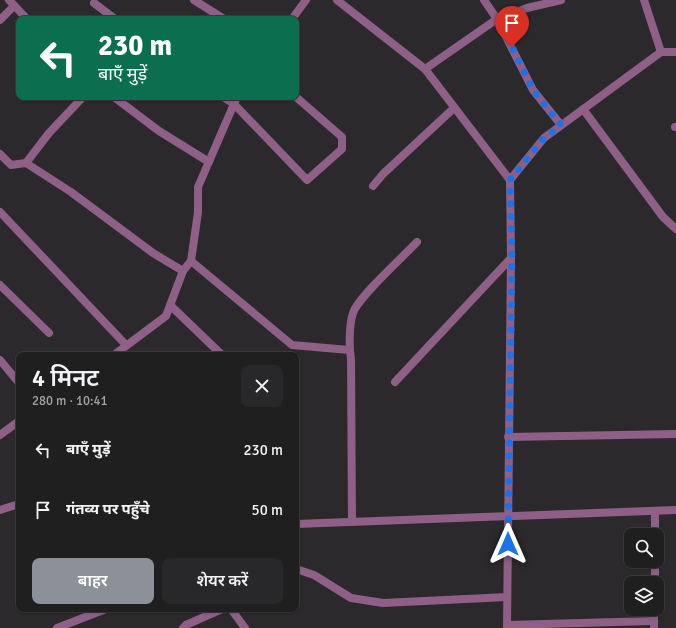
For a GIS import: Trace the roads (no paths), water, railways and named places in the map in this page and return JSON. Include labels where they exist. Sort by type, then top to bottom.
[{"type":"street","points":[[194,0],[219,16]]},
{"type":"street","points":[[294,16],[306,0]]},
{"type":"street","points":[[338,0],[425,69],[510,180],[512,258],[508,437],[507,626],[654,625]]},
{"type":"street","points":[[484,0],[497,19],[533,90],[561,125]]},
{"type":"street","points":[[425,69],[497,19],[526,8],[561,0]]},
{"type":"street","points":[[644,0],[661,52]]},
{"type":"street","points":[[0,20],[12,3],[24,16]]},
{"type":"street","points":[[94,3],[111,16]]},
{"type":"street","points":[[510,180],[544,138],[661,52],[676,52]]},
{"type":"street","points":[[26,163],[49,133],[80,100]]},
{"type":"street","points":[[118,100],[159,131],[209,162]]},
{"type":"street","points":[[118,352],[166,316],[182,271],[191,261],[198,212],[198,187],[236,101],[307,180],[342,149],[342,137],[299,100]]},
{"type":"street","points":[[373,186],[383,174],[454,108]]},
{"type":"street","points":[[584,109],[663,217],[676,229]]},
{"type":"street","points":[[0,154],[11,165],[26,163],[71,192],[153,253],[182,271]]},
{"type":"street","points":[[0,212],[126,345]]},
{"type":"street","points":[[352,522],[351,359],[349,350],[353,313],[363,297],[417,242]]},
{"type":"street","points":[[396,382],[512,258]]},
{"type":"street","points":[[191,261],[292,345],[349,350]]},
{"type":"street","points":[[0,285],[49,333]]},
{"type":"street","points":[[170,305],[219,352]]},
{"type":"street","points":[[0,360],[16,379]]},
{"type":"street","points":[[0,434],[16,423]]},
{"type":"street","points":[[508,437],[676,434]]},
{"type":"street","points":[[0,510],[16,505]]},
{"type":"street","points":[[299,524],[676,510]]},
{"type":"street","points":[[655,511],[655,528]]},
{"type":"street","points":[[299,570],[314,575],[351,598],[383,603],[507,597]]},
{"type":"street","points":[[57,628],[91,612]]},
{"type":"street","points":[[183,628],[186,625],[215,612]]},
{"type":"street","points":[[233,612],[245,628]]}]
